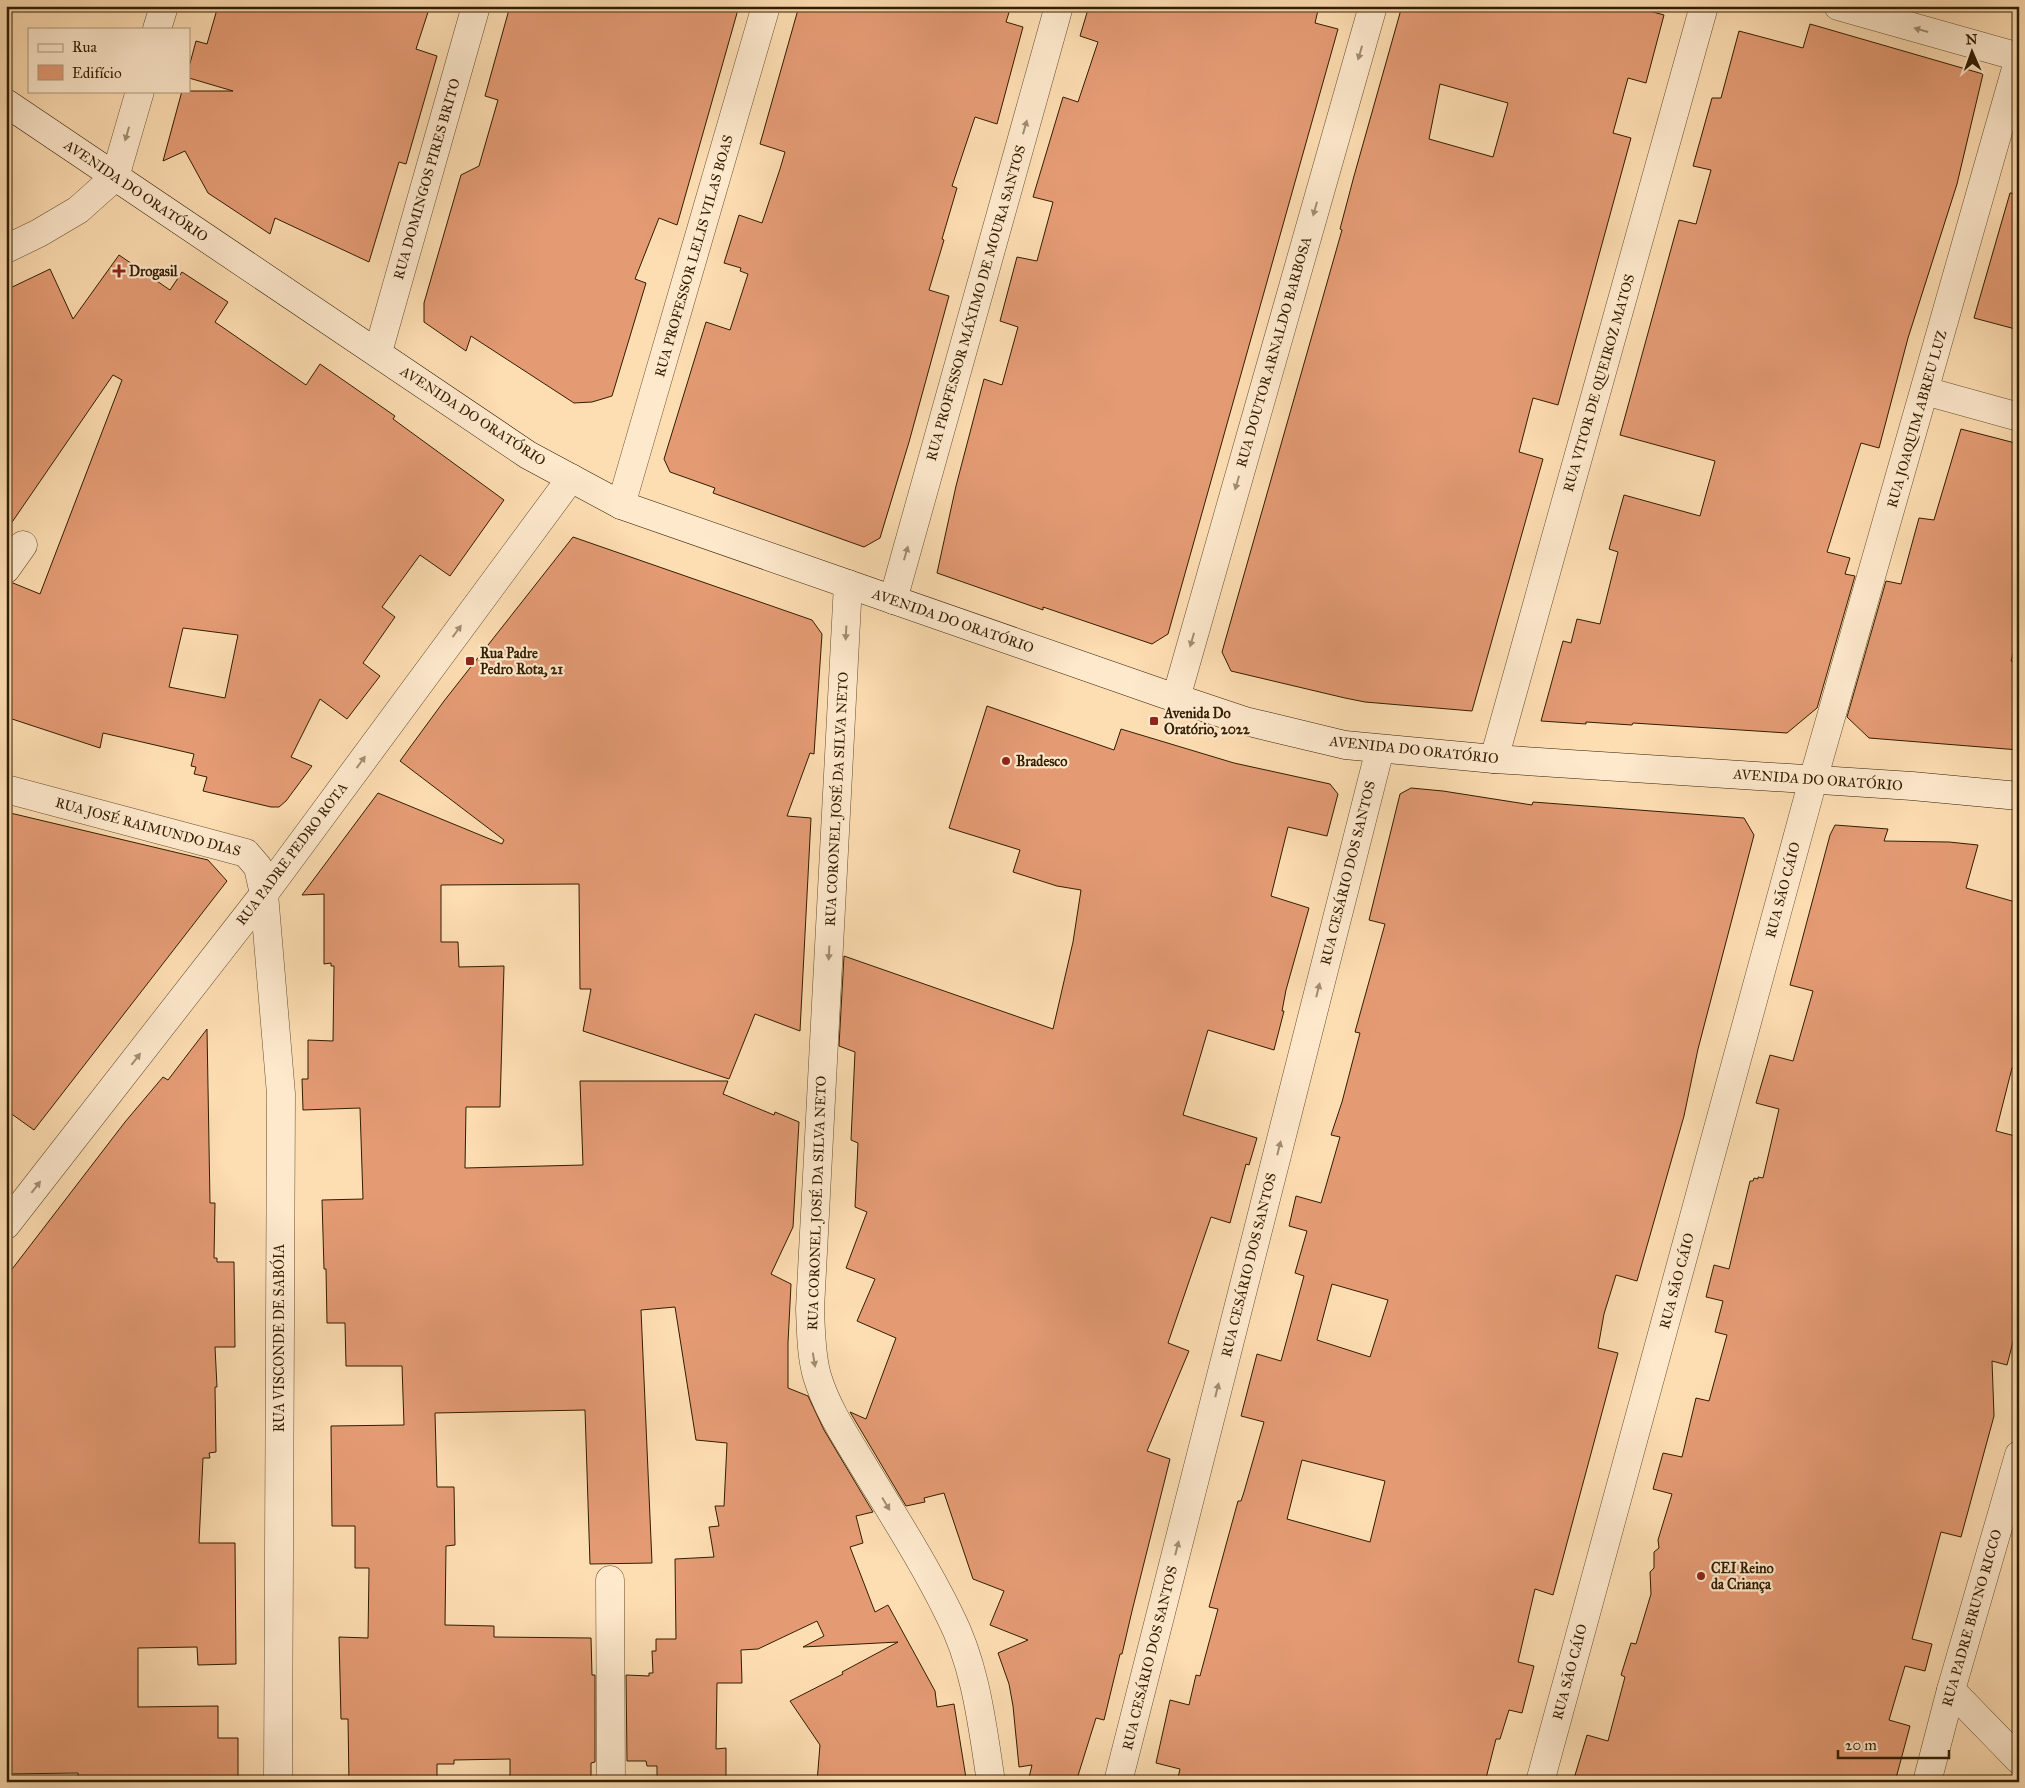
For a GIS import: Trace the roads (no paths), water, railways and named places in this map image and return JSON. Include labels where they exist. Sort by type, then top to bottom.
[{"type":"street","points":[[157,28],[164,6]]},
{"type":"street","name":"RUA DOMINGOS PIRES BRITO","points":[[378,352],[476,6]]},
{"type":"street","name":"RUA PROFESSOR LELIS VILAS BOAS","points":[[621,505],[766,6]]},
{"type":"street","name":"RUA PROFESSOR MÁXIMO DE MOURA SANTOS","points":[[893,600],[1059,6]]},
{"type":"street","name":"RUA DOUTOR ARNALDO BARBOSA","points":[[1176,698],[1373,6]]},
{"type":"street","name":"RUA VITOR DE QUEIROZ MATOS","points":[[1494,759],[1704,6]]},
{"type":"street","points":[[1838,6],[2019,57]]},
{"type":"street","name":"RUA JOAQUIM ABREU LUZ","points":[[1814,780],[2019,57]]},
{"type":"street","points":[[6,249],[39,233],[78,210],[115,177],[140,92]]},
{"type":"street","name":"AVENIDA DO ORATÓRIO","points":[[6,104],[378,352],[528,455],[621,505],[1176,698],[1245,721],[1345,745],[1494,759],[1912,786],[2019,796]]},
{"type":"street","points":[[1925,391],[2019,417]]},
{"type":"street","name":"RUA PADRE PEDRO ROTA","points":[[6,1226],[264,894],[571,478]]},
{"type":"street","points":[[6,569],[23,545]]},
{"type":"street","name":"RUA CORONEL JOSÉ DA SILVA NETO","points":[[848,584],[810,1309],[812,1343],[817,1375],[830,1410],[924,1566],[950,1615],[969,1661],[980,1706],[991,1782]]},
{"type":"street","name":"RUA CESÁRIO DOS SANTOS","points":[[1118,1782],[1380,749]]},
{"type":"street","name":"RUA SÃO CÁIO","points":[[1540,1782],[1814,780]]},
{"type":"street","name":"RUA JOSÉ RAIMUNDO DIAS","points":[[6,789],[246,853],[258,867],[264,894]]},
{"type":"street","name":"RUA VISCONDE DE SABÓIA","points":[[264,894],[280,1094],[278,1782]]},
{"type":"street","name":"RUA PADRE BRUNO RICCO","points":[[1927,1782],[1951,1690],[2019,1455]]},
{"type":"street","points":[[610,1580],[611,1782]]},
{"type":"street","points":[[1951,1690],[2019,1760]]},
{"type":"place","name":"Drogasil","points":[[119,271]]},
{"type":"place","name":"Rua Padre Pedro Rota, 21","points":[[470,661]]},
{"type":"place","name":"Avenida Do Oratório, 2022","points":[[1154,721]]},
{"type":"place","name":"Bradesco","points":[[1006,761]]},
{"type":"place","name":"CEI Reino da Criança","points":[[1701,1576]]}]
